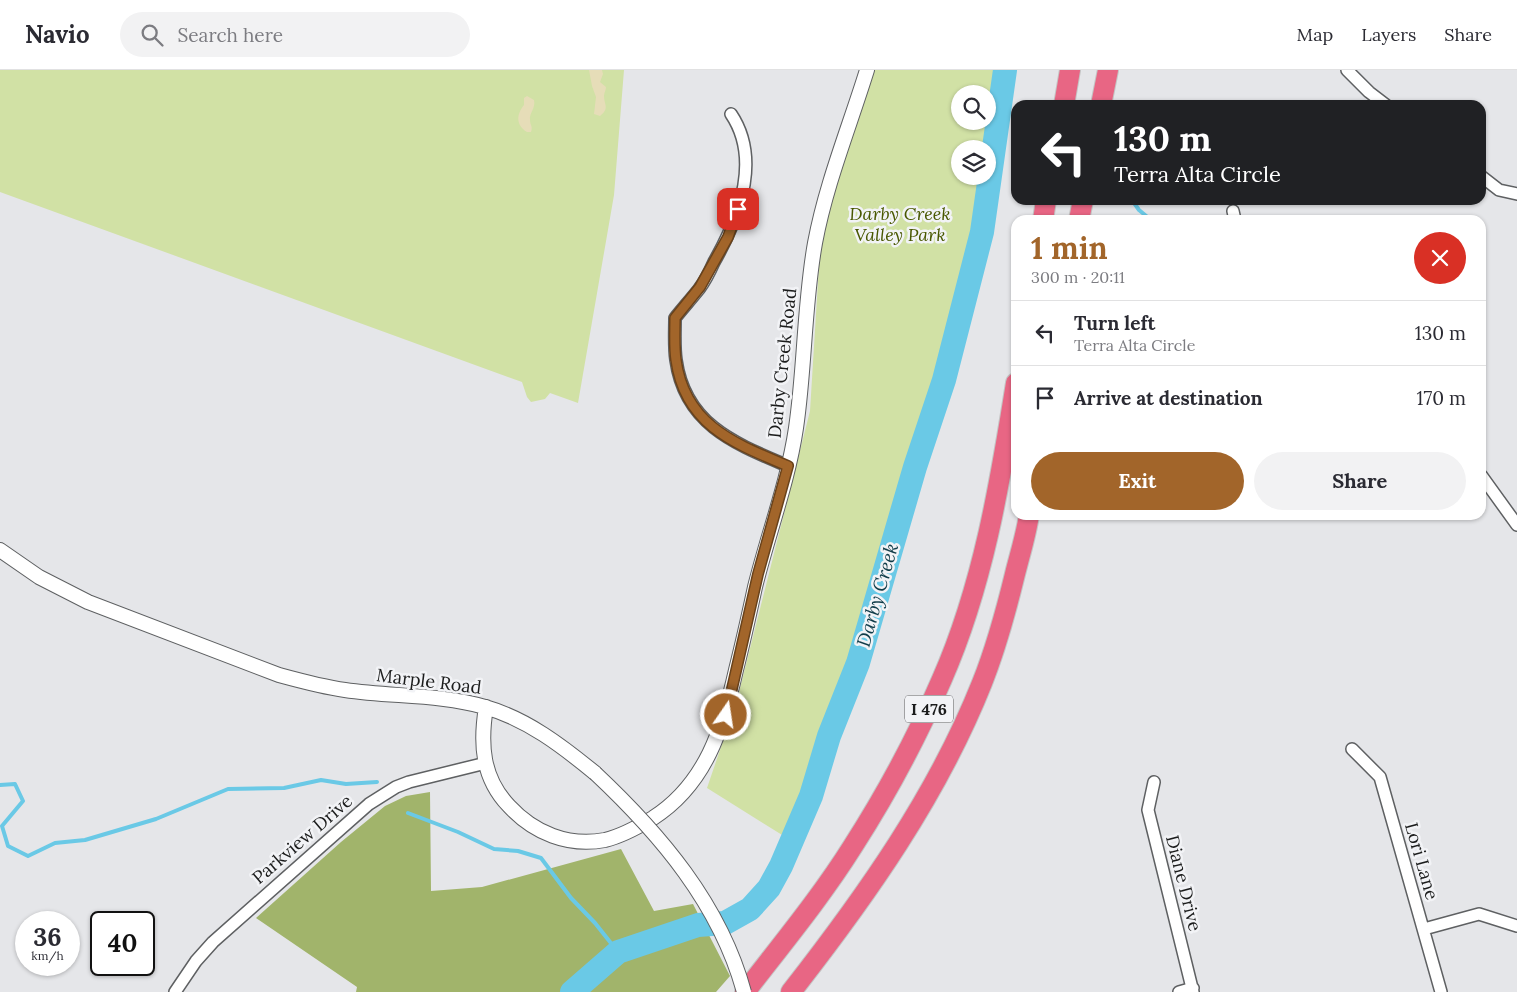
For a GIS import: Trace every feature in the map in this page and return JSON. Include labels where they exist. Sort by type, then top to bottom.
[{"type":"highway","points":[[1065,100],[1070,70]]},
{"type":"highway","points":[[1102,100],[1108,70]]},
{"type":"highway","name":"I 476","points":[[745,992],[853,847],[906,755],[943,678],[975,586],[1005,454],[1011,415]]},
{"type":"highway","name":"I 476","points":[[791,992],[857,905],[916,816],[952,749],[982,682],[1003,620],[1028,520]]},
{"type":"street","name":"Darby Creek Road","points":[[486,707],[482,742],[486,764],[495,787],[516,814],[543,832],[568,841],[597,841],[622,835],[653,818],[673,803],[697,776],[708,760],[726,715],[758,574],[788,466],[799,405],[811,272],[817,236],[829,184],[867,70]]},
{"type":"street","points":[[1347,70],[1379,100]]},
{"type":"street","points":[[731,114],[741,128],[746,161],[744,196],[728,237],[705,279],[675,318],[676,361],[685,393],[705,422],[735,444],[788,466]]},
{"type":"street","points":[[1486,180],[1499,190],[1517,194]]},
{"type":"street","points":[[1486,482],[1517,525]]},
{"type":"street","name":"Marple Road","points":[[0,550],[39,577],[88,602],[279,675],[311,684],[346,690],[450,699],[486,707],[514,718],[539,731],[596,773],[667,846],[690,877],[721,932],[745,992]]},
{"type":"street","name":"Lori Lane","points":[[1352,749],[1380,777],[1424,929],[1440,992]]},
{"type":"street","name":"Parkview Drive","points":[[175,992],[196,961],[213,942],[369,804],[396,787],[409,782],[486,764]]},
{"type":"street","name":"Diane Drive","points":[[1154,782],[1148,810],[1193,990]]},
{"type":"street","points":[[1424,929],[1479,914],[1517,926]]},
{"type":"street","points":[[1179,992],[1193,990]]},
{"type":"green space","points":[[0,70],[624,70],[614,195],[578,403],[550,393],[545,399],[531,402],[527,397],[522,382],[0,192]]},
{"type":"green space","name":"Darby Creek Valley Park","points":[[870,70],[999,70],[996,93],[996,85],[951,85],[951,130],[991,130],[990,140],[951,140],[951,185],[983,185],[942,366],[842,688],[787,838],[707,788],[737,700],[810,411],[820,249],[840,155]]},
{"type":"green space","points":[[430,792],[431,891],[482,887],[621,849],[654,911],[693,904],[730,976],[716,992],[356,992],[357,987],[256,918],[341,842],[385,806],[406,796]]},
{"type":"sand","points":[[589,70],[602,70],[603,74],[600,82],[606,87],[604,96],[606,109],[600,116],[594,114],[596,97]]},
{"type":"sand","points":[[527,96],[534,100],[530,117],[531,132],[523,129],[518,120],[524,105],[524,98]]},
{"type":"waterway","name":"Darby Creek","points":[[572,992],[618,952],[698,925],[725,923],[750,909],[769,888],[781,866],[811,796],[829,736],[858,663],[915,467],[944,380],[982,232],[1005,70]]},
{"type":"waterway","points":[[1136,205],[1145,215]]},
{"type":"waterway","points":[[0,785],[15,784],[23,801],[2,826],[8,846],[28,856],[55,843],[85,840],[156,819],[228,789],[284,788],[321,780],[346,784],[377,782]]},
{"type":"waterway","points":[[408,813],[458,832],[494,849],[518,851],[541,858],[571,898],[595,923],[618,952]]},
{"type":"route","points":[[726,715],[758,574],[788,466],[735,444],[705,422],[685,393],[680,377],[676,361],[675,318],[700,287],[728,237],[738,209]]}]
